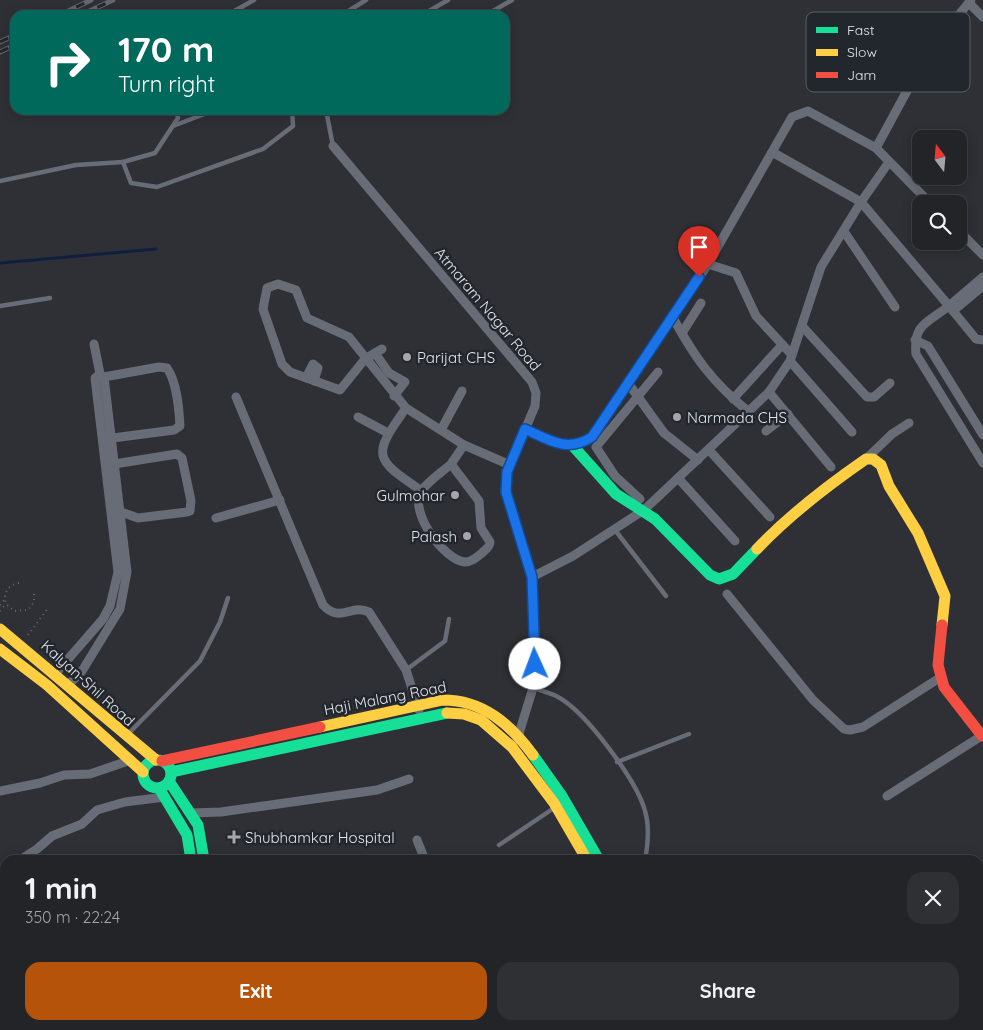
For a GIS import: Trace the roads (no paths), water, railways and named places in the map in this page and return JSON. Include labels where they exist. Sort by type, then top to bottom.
[{"type":"main road","points":[[573,446],[611,479],[616,494],[644,510],[710,575],[719,579],[733,574],[801,507],[852,467],[866,459],[873,459],[881,465],[889,486],[918,533],[945,596],[939,635],[938,665],[944,687],[982,736]]},
{"type":"main road","name":"Kalyan-Shil Road","points":[[0,629],[35,655],[125,736],[159,760]]},
{"type":"main road","name":"Kalyan-Shil Road","points":[[0,649],[47,685],[143,772]]},
{"type":"main road","name":"Haji Malang Road","points":[[159,760],[443,700],[475,704],[490,713],[515,742],[596,855]]},
{"type":"main road","name":"Haji Malang Road","points":[[170,777],[198,766],[447,713],[464,714],[481,720],[515,742]]},
{"type":"main road","points":[[195,753],[198,766]]},
{"type":"main road","points":[[189,855],[187,835],[162,792],[147,784],[143,772],[147,764],[159,760],[167,764],[170,777],[198,826],[203,855]]},
{"type":"main road","points":[[162,792],[170,777]]},
{"type":"main road","name":"Haji Malang Road","points":[[560,804],[585,855]]},
{"type":"street","points":[[962,12],[970,2],[983,17]]},
{"type":"street","points":[[876,148],[906,92]]},
{"type":"street","points":[[525,429],[560,444],[573,446],[592,437],[708,264],[792,117],[808,111],[876,148],[922,195]]},
{"type":"street","name":"Atmaram Nagar Road","points":[[333,146],[532,382],[536,393],[534,406],[510,466],[506,492],[532,577],[535,664],[533,688],[515,742]]},
{"type":"street","points":[[772,152],[861,202],[976,339],[983,340]]},
{"type":"street","points":[[532,577],[574,556],[644,510],[769,392],[791,358],[821,267],[844,233],[861,202],[890,162]]},
{"type":"street","points":[[844,233],[895,307]]},
{"type":"street","points":[[967,239],[983,255]]},
{"type":"street","points":[[708,264],[736,273],[756,316],[782,344],[791,358],[852,432]]},
{"type":"street","points":[[983,278],[951,309],[919,329],[915,340],[916,354],[967,434],[983,463]]},
{"type":"street","points":[[394,396],[405,382],[389,373],[378,351],[365,359],[340,390],[290,372],[282,364],[263,309],[267,288],[278,284],[296,290],[306,318],[347,335],[365,359],[394,396],[406,408],[464,445],[510,466]]},
{"type":"street","points":[[966,296],[983,286]]},
{"type":"street","points":[[682,333],[701,303]]},
{"type":"street","points":[[672,316],[704,369],[749,412]]},
{"type":"street","points":[[802,326],[867,397],[874,397],[890,383]]},
{"type":"street","points":[[915,340],[928,346],[980,424],[983,435]]},
{"type":"street","points":[[94,344],[102,376]]},
{"type":"street","points":[[733,398],[782,344]]},
{"type":"street","points":[[68,686],[82,671],[120,609],[123,572],[107,439],[95,378],[159,367],[167,368],[172,380],[180,417],[180,426],[174,430],[107,439]]},
{"type":"street","points":[[640,499],[611,479],[596,444],[658,372]]},
{"type":"street","points":[[938,388],[950,380]]},
{"type":"street","points":[[628,383],[664,433],[698,460]]},
{"type":"street","points":[[441,430],[462,392]]},
{"type":"street","points":[[769,392],[831,467]]},
{"type":"street","points":[[236,397],[323,605],[329,612],[339,615],[363,609],[369,612],[406,670],[421,718]]},
{"type":"street","points":[[406,408],[388,433],[382,446],[386,462],[395,473],[422,490]]},
{"type":"street","points":[[766,431],[788,414]]},
{"type":"street","points":[[358,417],[388,433]]},
{"type":"street","points":[[866,459],[892,434],[909,423]]},
{"type":"street","points":[[967,434],[980,424]]},
{"type":"street","points":[[451,464],[479,501],[481,528],[490,542],[489,547],[470,561],[462,562],[453,557],[427,530],[417,504],[422,490],[451,464],[464,445]]},
{"type":"street","points":[[709,450],[770,518]]},
{"type":"street","points":[[110,464],[177,454],[182,458],[191,501],[190,511],[187,512],[138,518],[115,512]]},
{"type":"street","points":[[678,478],[735,540]]},
{"type":"street","points":[[216,518],[280,500]]},
{"type":"street","points":[[56,673],[103,619],[123,572]]},
{"type":"street","points":[[719,579],[726,593],[813,700],[844,729],[850,730],[862,727],[941,677]]},
{"type":"street","points":[[887,796],[982,736]]},
{"type":"street","points":[[0,791],[40,783],[64,775],[90,774],[131,760]]},
{"type":"street","points":[[191,813],[231,811],[378,790],[409,779]]},
{"type":"street","points":[[28,855],[52,836],[82,824],[97,810],[162,792]]},
{"type":"street","points":[[417,840],[423,855]]},
{"type":"lane","points":[[237,10],[254,0]]},
{"type":"lane","points":[[350,10],[366,0]]},
{"type":"lane","points":[[431,10],[448,0]]},
{"type":"lane","points":[[495,10],[512,0]]},
{"type":"lane","points":[[0,181],[76,164],[123,162],[155,153],[178,118],[177,115]]},
{"type":"lane","points":[[172,127],[202,115]]},
{"type":"lane","points":[[123,162],[131,183],[157,187],[263,149],[294,126],[293,115]]},
{"type":"lane","points":[[327,115],[333,146]]},
{"type":"lane","points":[[0,306],[50,298]]},
{"type":"lane","points":[[615,530],[666,596]]},
{"type":"lane","points":[[125,736],[200,661],[220,622],[228,598]]},
{"type":"lane","points":[[406,670],[445,641],[449,619]]},
{"type":"lane","points":[[533,688],[558,697],[582,714],[618,762],[638,792],[646,811],[649,833],[645,855]]},
{"type":"lane","points":[[618,762],[689,734]]},
{"type":"lane","points":[[499,844],[560,804]]},
{"type":"waterway","points":[[0,263],[156,249]]},
{"type":"railway","points":[[70,10],[91,0]]},
{"type":"railway","points":[[92,10],[113,0]]},
{"type":"railway","points":[[0,42],[10,37]]},
{"type":"railway","points":[[0,52],[10,47]]},
{"type":"place","name":"Parijat CHS","points":[[407,357]]},
{"type":"place","name":"Narmada CHS","points":[[677,417]]},
{"type":"place","name":"Gulmohar","points":[[455,495]]},
{"type":"place","name":"Palash","points":[[467,536]]},
{"type":"place","name":"Shubhamkar Hospital","points":[[234,837]]}]
